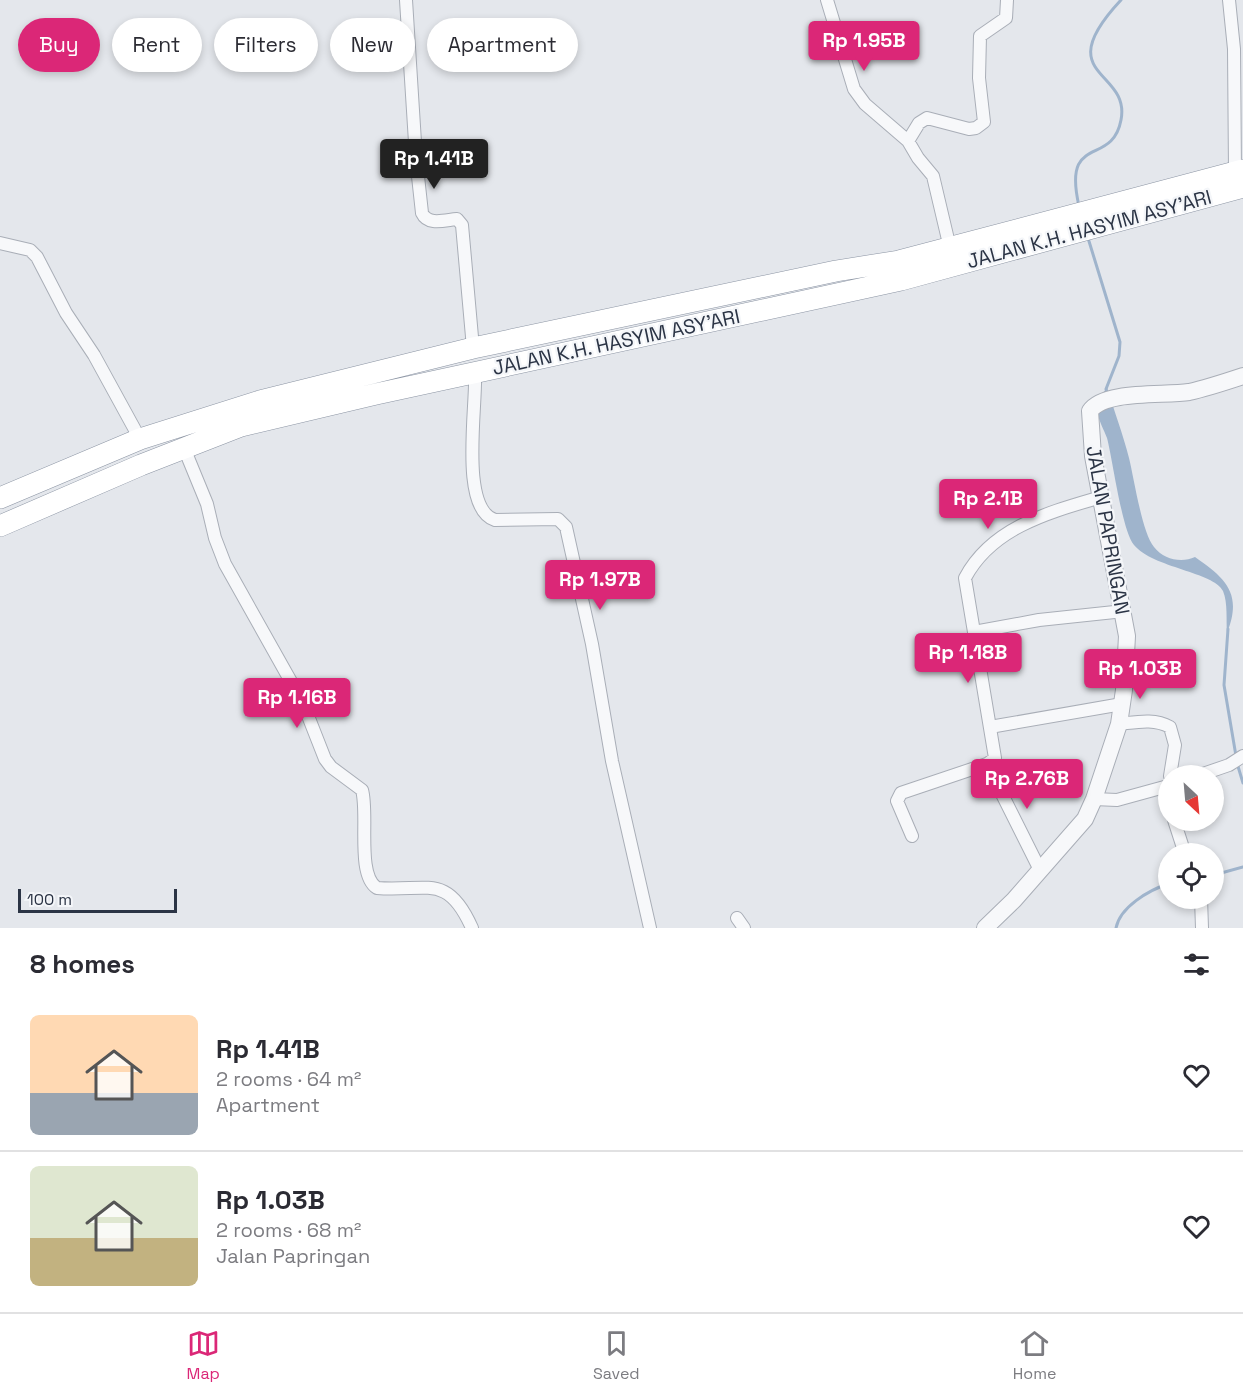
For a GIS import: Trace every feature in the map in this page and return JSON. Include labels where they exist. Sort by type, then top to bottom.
[{"type":"highway","name":"JALAN K.H. HASYIM ASY'ARI","points":[[0,498],[140,439],[260,401],[474,348],[836,271],[899,261],[950,248],[1033,233],[1238,183]]},
{"type":"highway","name":"JALAN K.H. HASYIM ASY'ARI","points":[[3,520],[241,426],[901,280],[1033,233]]},
{"type":"highway","points":[[574,327],[562,334],[563,340],[567,342],[663,323],[672,323],[682,328]]},
{"type":"highway","points":[[413,363],[425,368],[435,368],[546,343],[552,344],[554,351],[542,358]]},
{"type":"highway","points":[[35,483],[24,494],[27,500],[122,464],[141,465]]},
{"type":"street","points":[[406,0],[422,213],[424,219],[429,221],[457,219],[462,225],[474,348]]},
{"type":"street","points":[[827,0],[854,88],[865,104],[908,141],[933,176],[950,248]]},
{"type":"street","points":[[908,141],[919,123],[927,118],[969,129],[976,128],[984,122],[979,78],[980,36],[1005,18],[1007,0]]},
{"type":"street","points":[[1229,0],[1234,49],[1238,183]]},
{"type":"street","points":[[0,243],[30,250],[37,257],[66,313],[94,355],[140,439]]},
{"type":"street","points":[[475,373],[472,469],[474,495],[479,506],[489,518],[495,520],[558,519],[566,527],[592,644],[612,761],[650,928]]},
{"type":"street","name":"JALAN PAPRINGAN","points":[[984,928],[1014,900],[1080,826],[1094,799],[1119,724],[1127,651],[1124,612],[1111,557],[1094,456],[1090,411],[1101,401],[1120,397],[1189,392],[1243,376]]},
{"type":"street","points":[[183,448],[207,504],[215,538],[228,571],[303,703],[325,759],[331,767],[362,790],[365,854],[371,882],[377,888],[436,888],[448,892],[462,908],[472,928]]},
{"type":"street","points":[[912,836],[897,801],[898,796],[987,764],[992,761],[995,754],[965,578],[989,548],[1017,527],[1037,516],[1101,497]]},
{"type":"street","points":[[974,632],[1040,620],[1124,612]]},
{"type":"street","points":[[990,727],[1059,713],[1122,704]]},
{"type":"street","points":[[1119,724],[1148,721],[1161,722],[1170,727],[1175,745],[1172,765]]},
{"type":"street","points":[[1224,767],[1243,756]]},
{"type":"street","points":[[987,764],[1040,870]]},
{"type":"street","points":[[1094,799],[1117,800],[1158,788]]},
{"type":"street","points":[[1201,909],[1202,928]]},
{"type":"water","points":[[1107,387],[1127,449],[1142,518],[1150,540],[1163,555],[1179,560],[1195,557],[1223,580],[1232,597],[1233,607],[1227,633],[1226,601],[1223,591],[1217,585],[1208,579],[1168,565],[1143,553],[1134,545],[1130,537],[1122,511],[1107,438],[1097,412],[1098,402]]},
{"type":"waterway","points":[[1079,206],[1077,168],[1082,159],[1108,143],[1116,134],[1121,120],[1121,103],[1115,91],[1097,70],[1092,59],[1092,44],[1100,25],[1121,0]]},
{"type":"waterway","points":[[1088,238],[1120,342],[1119,356],[1106,389]]},
{"type":"waterway","points":[[1228,629],[1224,685],[1236,756]]},
{"type":"waterway","points":[[1237,763],[1243,783]]},
{"type":"waterway","points":[[1224,872],[1243,867]]},
{"type":"waterway","points":[[1116,928],[1129,906],[1158,888]]}]
